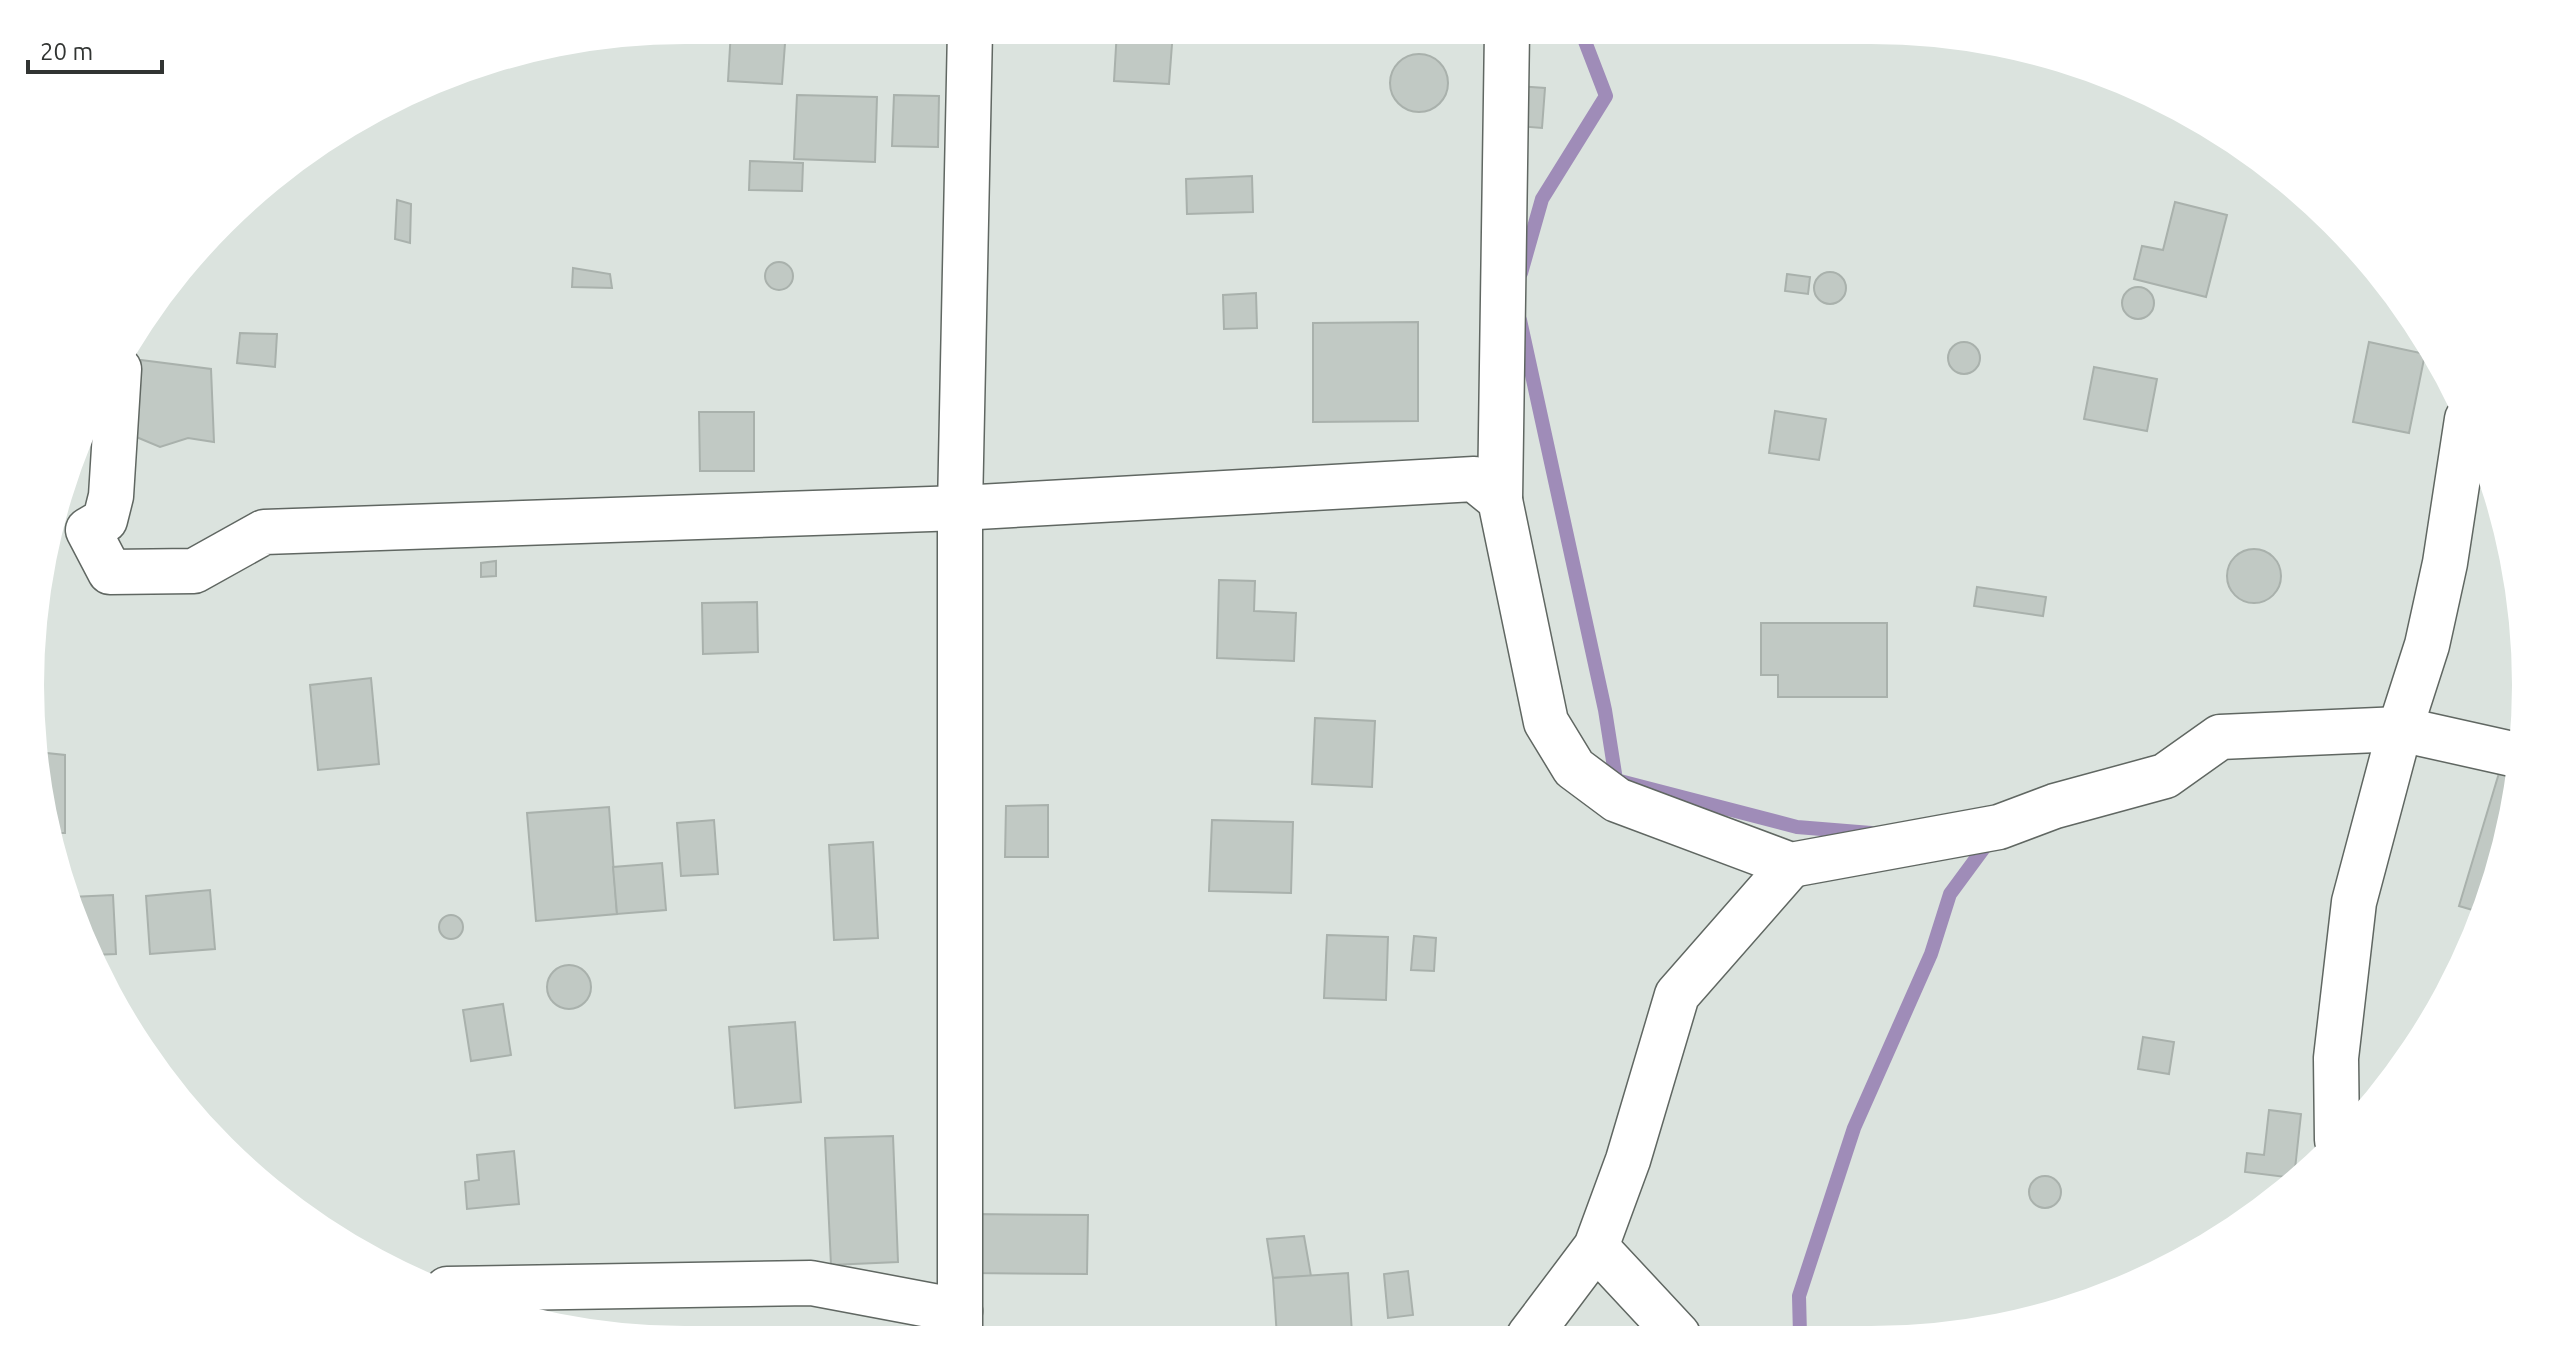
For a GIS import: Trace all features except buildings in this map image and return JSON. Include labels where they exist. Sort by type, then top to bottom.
[{"type":"street","points":[[470,1289],[811,1283],[960,1324],[960,508],[970,44]]},
{"type":"street","points":[[1507,44],[1500,500],[1546,722],[1574,768],[1617,800],[1791,865],[1999,827],[2055,806],[2165,776],[2220,737],[2400,729],[2509,753]]},
{"type":"street","points":[[118,386],[111,496],[105,520],[88,530],[110,572],[194,571],[264,532],[960,508],[1474,479],[1500,500]]},
{"type":"street","points":[[2337,1125],[2336,1058],[2354,902],[2400,729],[2427,645],[2463,441]]},
{"type":"street","points":[[1537,1326],[1596,1247],[1628,1160],[1677,995],[1791,865]]},
{"type":"street","points":[[1596,1247],[1670,1326]]},
{"type":"waterway","points":[[1521,273],[1542,199],[1606,96],[1586,44]]},
{"type":"waterway","points":[[1520,320],[1605,710],[1616,780],[1797,827],[1871,833]]},
{"type":"waterway","points":[[1800,1326],[1799,1296],[1854,1128],[1931,954],[1950,894],[1992,837]]}]
